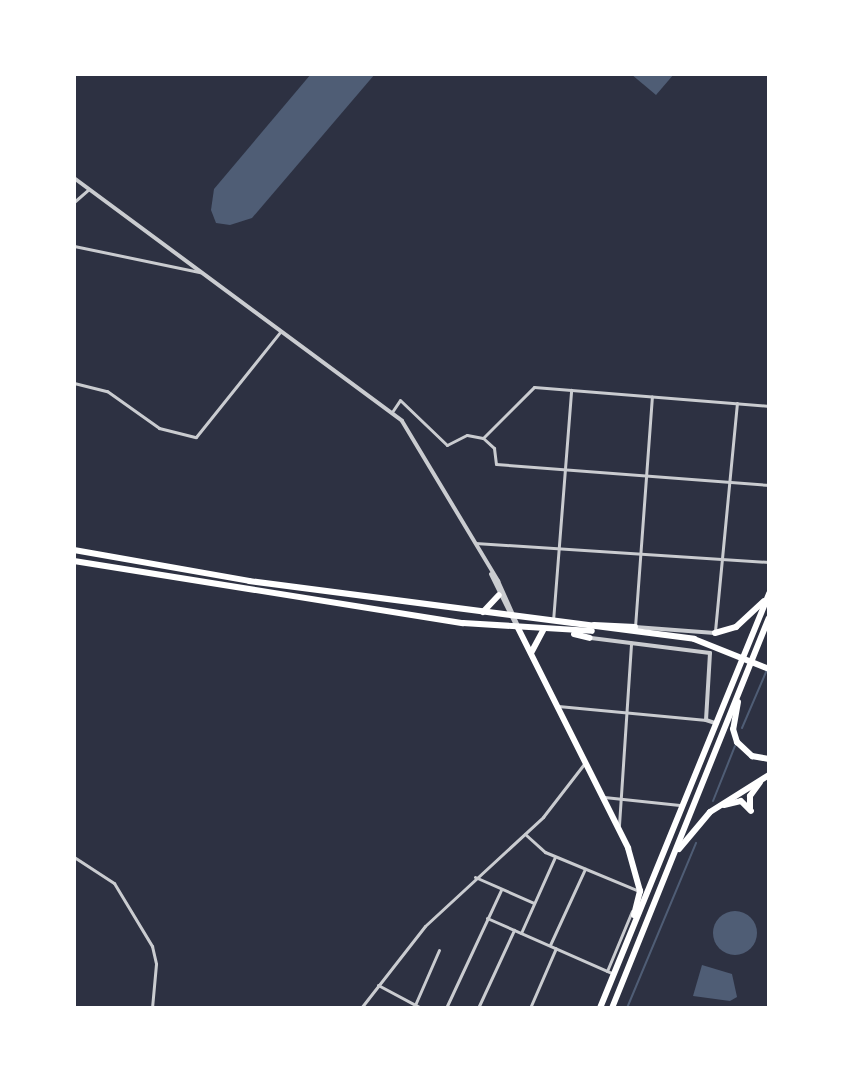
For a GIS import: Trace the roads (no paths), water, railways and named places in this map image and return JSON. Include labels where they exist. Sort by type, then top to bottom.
[{"type":"main road","points":[[74,550],[249,581],[513,617],[635,627]]},
{"type":"main road","points":[[74,561],[247,593],[590,638]]},
{"type":"main road","points":[[483,612],[499,595]]},
{"type":"main road","points":[[715,633],[736,627],[768,595]]},
{"type":"main road","points":[[600,1008],[610,972],[627,941],[768,595]]},
{"type":"main road","points":[[612,1008],[769,618]]},
{"type":"main road","points":[[563,622],[607,631],[694,639],[769,669]]},
{"type":"main road","points":[[518,628],[636,865],[640,891],[627,941]]},
{"type":"main road","points":[[531,653],[543,630]]},
{"type":"main road","points":[[562,632],[607,631]]},
{"type":"main road","points":[[744,679],[735,738],[748,754],[769,759]]},
{"type":"main road","points":[[674,855],[710,812],[769,775]]},
{"type":"main road","points":[[710,812],[738,801],[751,811],[749,798],[761,781]]},
{"type":"street","points":[[74,178],[392,412],[424,450],[518,628]]},
{"type":"street","points":[[74,202],[89,189]]},
{"type":"street","points":[[74,246],[200,272]]},
{"type":"street","points":[[74,383],[107,391],[159,428],[196,437],[281,331]]},
{"type":"street","points":[[483,438],[532,388],[769,406]]},
{"type":"street","points":[[553,621],[571,390]]},
{"type":"street","points":[[652,397],[635,627],[715,633],[737,403]]},
{"type":"street","points":[[392,412],[400,400],[447,445],[467,435],[483,438],[494,448],[496,464],[769,485]]},
{"type":"street","points":[[475,543],[722,563],[769,562]]},
{"type":"street","points":[[491,572],[499,595],[513,617]]},
{"type":"street","points":[[590,638],[710,653],[706,720]]},
{"type":"street","points":[[619,828],[631,642]]},
{"type":"street","points":[[558,706],[715,723]]},
{"type":"street","points":[[361,1008],[425,926],[524,833],[586,761]]},
{"type":"street","points":[[604,797],[682,805]]},
{"type":"street","points":[[487,918],[610,972],[640,891],[555,857],[524,833]]},
{"type":"street","points":[[74,857],[114,883],[152,946],[156,964],[152,1008]]},
{"type":"street","points":[[521,933],[555,857]]},
{"type":"street","points":[[550,945],[585,868]]},
{"type":"street","points":[[475,877],[534,903]]},
{"type":"street","points":[[446,1008],[501,890]]},
{"type":"street","points":[[478,1008],[514,930]]},
{"type":"street","points":[[530,1008],[556,948]]},
{"type":"street","points":[[415,1005],[439,950]]},
{"type":"street","points":[[377,984],[421,1008]]},
{"type":"water","points":[[311,74],[375,74],[252,218],[230,225],[216,223],[211,210],[214,189]]},
{"type":"water","points":[[631,74],[674,74],[656,95]]},
{"type":"water","points":[[735,911],[751,917],[757,933],[751,949],[735,955],[719,949],[713,933],[719,917]]},
{"type":"water","points":[[702,965],[732,974],[737,997],[730,1001],[693,996]]},
{"type":"waterway","points":[[742,728],[769,665]]},
{"type":"waterway","points":[[713,801],[735,746]]},
{"type":"waterway","points":[[627,1008],[696,843]]}]
